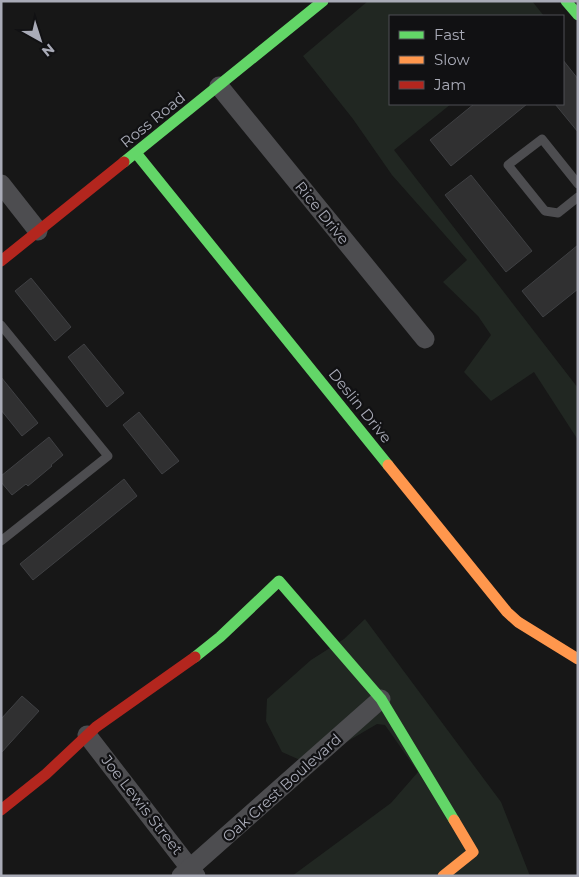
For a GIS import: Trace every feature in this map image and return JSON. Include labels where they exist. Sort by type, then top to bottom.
[{"type":"street","name":"Ross Road","points":[[1,261],[323,1]]},
{"type":"street","points":[[566,1],[578,15]]},
{"type":"street","name":"Rice Drive","points":[[219,86],[424,339]]},
{"type":"street","name":"Deslin Drive","points":[[136,153],[507,612],[518,622],[578,659]]},
{"type":"street","points":[[1,184],[38,231]]},
{"type":"street","points":[[1,810],[46,774],[87,735],[188,663],[220,637],[279,581],[382,699],[473,852],[443,876]]},
{"type":"street","name":"Oak Crest Boulevard","points":[[190,873],[382,699]]},
{"type":"street","name":"Joe Lewis Street","points":[[87,735],[190,873]]},
{"type":"lane","points":[[578,184],[542,139],[508,165],[545,211],[558,213],[578,197]]},
{"type":"lane","points":[[1,325],[108,456],[1,541]]},
{"type":"shaded area","points":[[368,1],[532,1],[543,15],[389,15],[389,105],[450,105],[394,150],[578,388],[578,440],[534,372],[491,401],[464,372],[491,335],[478,316],[443,282],[467,260],[392,175],[353,119],[303,56]]},
{"type":"shaded area","points":[[365,619],[501,802],[530,876],[292,876],[391,803],[418,772],[385,725],[377,724],[309,764],[282,752],[266,721],[267,699],[311,660],[344,639]]},
{"type":"building","points":[[564,61],[578,79],[578,132],[556,105],[564,105]]},
{"type":"building","points":[[473,105],[526,105],[451,166],[430,140]]},
{"type":"building","points":[[471,175],[532,251],[506,272],[445,195]]},
{"type":"building","points":[[578,245],[578,289],[543,317],[522,291]]},
{"type":"building","points":[[31,278],[71,327],[55,341],[15,291]]},
{"type":"building","points":[[84,344],[124,393],[107,407],[68,357]]},
{"type":"building","points":[[1,377],[38,423],[22,436],[1,410]]},
{"type":"building","points":[[139,412],[179,461],[162,474],[123,425]]},
{"type":"building","points":[[49,437],[63,455],[28,486],[26,484],[12,495],[1,482],[1,476]]},
{"type":"building","points":[[124,479],[137,496],[33,580],[20,564]]},
{"type":"building","points":[[22,696],[39,711],[1,753],[1,719]]},
{"type":"traffic: fast","points":[[124,162],[323,1]]},
{"type":"traffic: fast","points":[[566,1],[578,15]]},
{"type":"traffic: fast","points":[[136,153],[388,465]]},
{"type":"traffic: fast","points":[[195,657],[220,637],[279,581],[381,699],[454,820]]},
{"type":"traffic: slow","points":[[388,465],[507,612],[518,622],[578,659]]},
{"type":"traffic: slow","points":[[443,876],[473,852],[454,820]]},
{"type":"traffic: jam","points":[[1,261],[124,162]]},
{"type":"traffic: jam","points":[[1,810],[46,774],[96,727],[195,657]]}]
